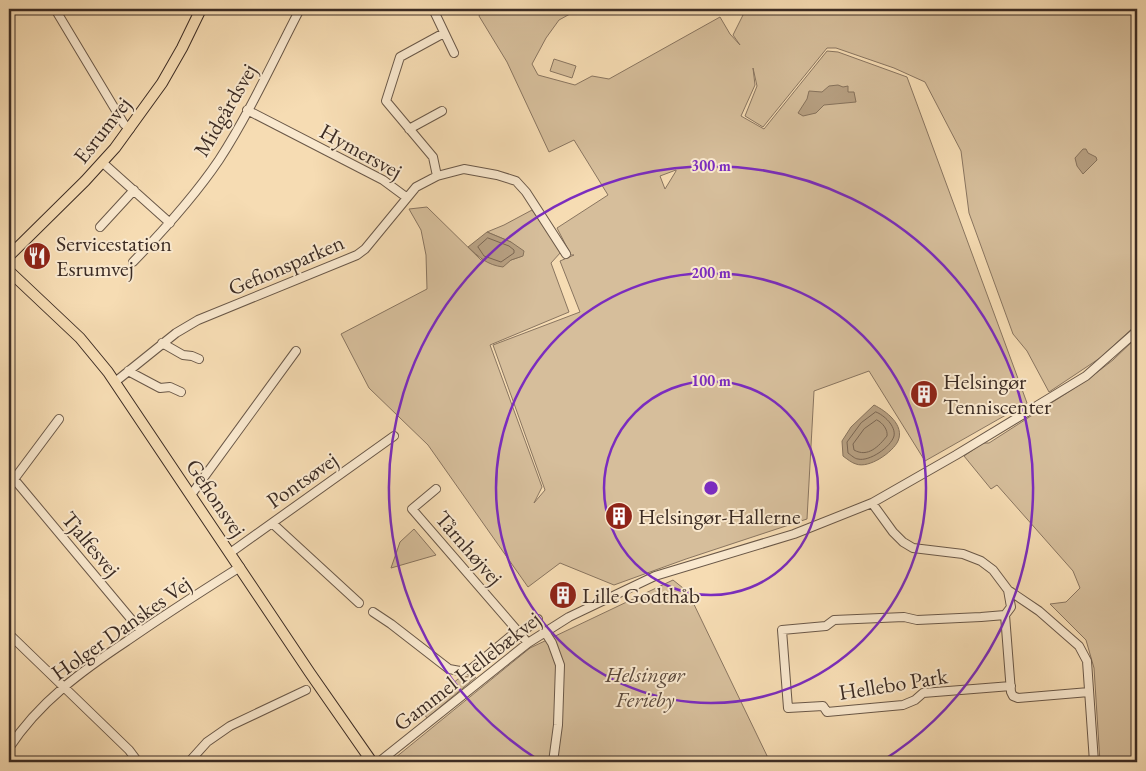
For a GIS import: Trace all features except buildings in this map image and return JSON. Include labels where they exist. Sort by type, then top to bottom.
[{"type":"main road","name":"Esrumvej","points":[[9,256],[103,163],[130,129],[174,62],[201,9]]},
{"type":"main road","name":"Gefionsvej","points":[[9,271],[80,338],[115,382],[372,762]]},
{"type":"street","points":[[9,12],[14,9]]},
{"type":"street","points":[[55,9],[124,124],[130,129]]},
{"type":"street","name":"Midgårdsvej","points":[[133,262],[170,223],[214,166],[247,110],[300,9]]},
{"type":"street","points":[[433,9],[454,53]]},
{"type":"street","points":[[437,176],[433,157],[386,101],[400,57],[444,33]]},
{"type":"street","name":"Hymersvej","points":[[247,110],[384,180],[406,197],[416,187],[437,176],[464,169],[497,175],[516,181],[526,192],[566,254]]},
{"type":"street","points":[[409,129],[442,111]]},
{"type":"street","points":[[103,163],[170,223]]},
{"type":"street","points":[[100,227],[134,190]]},
{"type":"street","name":"Gefionsparken","points":[[115,382],[162,343],[198,320],[357,255],[365,250],[406,197]]},
{"type":"street","name":"Gammel Hellebækvej","points":[[379,762],[528,643],[569,617],[655,576],[794,534],[872,504],[1086,376],[1137,332]]},
{"type":"street","points":[[162,343],[184,355],[199,359]]},
{"type":"street","points":[[191,495],[296,351]]},
{"type":"street","points":[[128,371],[160,388],[170,387],[181,392]]},
{"type":"street","points":[[9,486],[59,418]]},
{"type":"street","name":"Pontsøvej","points":[[230,553],[394,436]]},
{"type":"street","name":"Tjalfesvej","points":[[14,479],[141,631]]},
{"type":"street","name":"Tårnhøjvej","points":[[436,489],[412,509],[528,643]]},
{"type":"street","points":[[872,504],[902,542],[913,548],[963,554],[981,561],[993,570],[1008,590],[1039,611],[1079,646],[1087,661],[1094,762]]},
{"type":"street","points":[[272,523],[359,603]]},
{"type":"street","name":"Holger Danskes Vej","points":[[9,748],[33,717],[64,687],[90,666],[240,567]]},
{"type":"street","points":[[1008,590],[1011,607],[1006,615],[1013,696],[1018,698],[1089,692]]},
{"type":"street","points":[[373,612],[449,669],[460,672],[471,669],[538,619]]},
{"type":"street","name":"Hellebo Park","points":[[1006,615],[917,620],[904,617],[834,620],[826,626],[782,630],[788,708],[823,706],[827,712],[903,705],[915,700],[923,693],[1011,686]]},
{"type":"street","points":[[545,632],[552,643],[560,665],[558,725],[553,762]]},
{"type":"street","points":[[9,634],[129,750],[138,762]]},
{"type":"street","points":[[189,762],[208,742],[230,726],[306,690]]},
{"type":"green space","points":[[482,9],[579,9],[559,20],[546,38],[532,64],[538,75],[575,85],[592,76],[609,79],[720,17],[730,34],[740,45],[733,35],[746,9],[1137,9],[1137,324],[1100,358],[1049,392],[1027,351],[1013,334],[969,213],[961,151],[925,82],[894,68],[836,48],[827,48],[763,127],[745,116],[757,86],[753,68],[755,85],[741,116],[764,129],[827,51],[838,52],[907,77],[1027,403],[925,461],[869,371],[814,391],[807,519],[614,585],[560,563],[528,587],[428,445],[369,388],[341,334],[427,289],[426,255],[421,230],[409,209],[427,207],[481,260],[511,260],[522,256],[511,242],[487,232],[532,210],[561,252],[551,263],[569,312],[490,345],[542,487],[534,503],[545,490],[493,345],[580,312],[560,261],[574,255],[571,255],[557,228],[608,195],[574,140],[549,152],[507,62],[479,16]],"holes":[[[676,171],[665,189],[660,176]]]},
{"type":"green space","points":[[554,59],[576,66],[572,78],[550,71]]},
{"type":"green space","points":[[1137,337],[1137,762],[1100,762],[1094,668],[1086,640],[1050,604],[1066,602],[1080,588],[1073,571],[997,485],[991,489],[964,456],[983,443],[989,443],[1087,380],[1113,360]]},
{"type":"green space","points":[[414,529],[436,555],[391,568],[400,542]]},
{"type":"green space","name":"Helsingør Ferieby","points":[[673,580],[688,592],[770,762],[390,762],[530,648]]},
{"type":"green space","points":[[472,675],[476,677],[427,718],[421,710],[458,679]]},
{"type":"water","points":[[829,86],[848,86],[848,92],[854,92],[856,102],[824,105],[816,113],[803,116],[798,113],[807,99],[809,91],[822,92]]},
{"type":"water","points":[[1083,149],[1086,149],[1097,160],[1083,174],[1077,166],[1075,158]]},
{"type":"water","points":[[487,232],[511,242],[524,251],[523,256],[511,260],[503,267],[484,260],[468,247]]},
{"type":"water","points":[[874,405],[889,415],[897,424],[899,429],[898,441],[891,450],[874,462],[861,465],[856,464],[843,456],[842,441],[851,427]]},
{"type":"place","name":"Servicestation Esrumvej","points":[[37,256]]},
{"type":"place","name":"Helsingør Tenniscenter","points":[[924,394]]},
{"type":"place","name":"Helsingør-Hallerne","points":[[619,516]]},
{"type":"place","name":"Lille Godthåb","points":[[563,595]]}]
